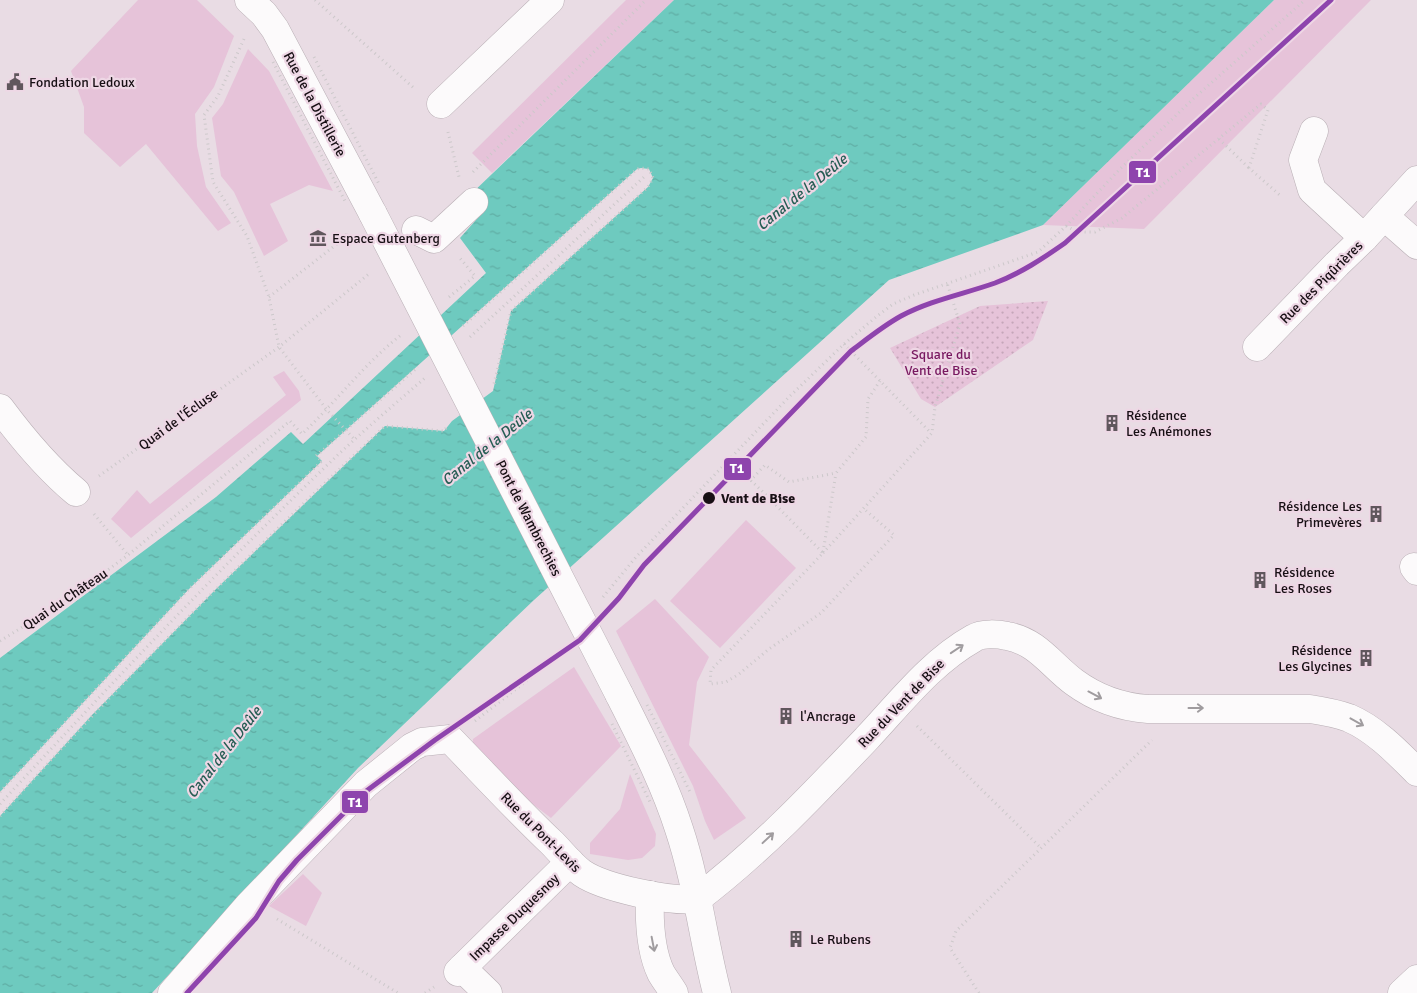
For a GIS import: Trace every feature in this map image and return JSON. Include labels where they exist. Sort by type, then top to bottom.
[{"type":"street","name":"Rue de la Distillerie","points":[[249,0],[264,14],[275,29],[373,214]]},
{"type":"street","points":[[441,104],[550,0]]},
{"type":"street","points":[[1314,131],[1303,160],[1312,190],[1364,238]]},
{"type":"street","name":"Rue des Piqûrières","points":[[1257,347],[1364,238],[1417,180]]},
{"type":"street","points":[[416,230],[434,239],[467,188]]},
{"type":"street","name":"Pont de Wambrechies","points":[[373,214],[644,744],[668,797],[680,831],[697,899]]},
{"type":"street","points":[[1384,216],[1417,245]]},
{"type":"street","points":[[0,408],[28,446],[55,474],[76,492]]},
{"type":"street","name":"Rue du Vent de Bise","points":[[697,899],[732,872],[787,821],[944,658],[976,636],[1006,635],[1024,640],[1036,648],[1074,682],[1091,693],[1108,702],[1128,707],[1310,709],[1350,718],[1368,728],[1417,772]]},
{"type":"street","points":[[172,993],[249,905],[366,784],[412,747],[422,742],[450,739]]},
{"type":"street","name":"Rue du Pont-Levis","points":[[450,739],[582,873],[596,880],[650,895],[687,900],[697,899]]},
{"type":"street","name":"Impasse Duquesnoy","points":[[488,993],[460,970],[570,862]]},
{"type":"street","points":[[650,895],[649,921],[654,949],[660,971],[674,993]]},
{"type":"street","points":[[697,899],[717,993]]},
{"type":"street","points":[[1402,993],[1417,979]]},
{"type":"path","points":[[315,0],[418,92],[441,104],[467,188],[646,0]]},
{"type":"path","points":[[598,604],[636,557],[789,397],[844,344],[893,304],[947,282],[1038,252],[1180,112],[1305,0]]},
{"type":"path","points":[[248,32],[236,54],[218,96],[204,115],[213,182],[247,236],[269,296],[279,347],[328,410],[355,440]]},
{"type":"path","points":[[1066,226],[1078,232],[1095,232],[1122,218],[1261,104],[1268,110],[1249,168]]},
{"type":"path","points":[[1219,139],[1284,199]]},
{"type":"path","points":[[462,327],[637,169],[649,169],[653,178],[648,186],[511,312],[493,391]]},
{"type":"path","points":[[469,339],[644,176]]},
{"type":"path","points":[[269,296],[346,237]]},
{"type":"path","points":[[863,508],[894,535],[820,613],[769,649],[739,674],[726,682],[710,684],[711,670],[823,553],[863,508],[932,433],[935,408],[960,324],[947,282]]},
{"type":"path","points":[[844,344],[932,433]]},
{"type":"path","name":"Quai de l'Écluse","points":[[76,492],[279,347]]},
{"type":"path","points":[[0,792],[190,589],[322,461],[316,456],[418,366]]},
{"type":"path","points":[[0,804],[200,591],[355,440],[427,376]]},
{"type":"path","points":[[823,553],[836,473],[866,437],[868,399],[880,381]]},
{"type":"path","name":"Quai du Château","points":[[0,641],[71,598],[128,555],[290,421],[302,434],[328,410]]},
{"type":"path","points":[[0,816],[92,715],[204,601],[385,426],[444,431],[452,421]]},
{"type":"path","points":[[729,460],[823,553]]},
{"type":"path","points":[[750,481],[765,465],[789,482],[836,473]]},
{"type":"path","points":[[76,492],[128,555]]},
{"type":"path","points":[[450,739],[567,650]]},
{"type":"path","points":[[896,707],[1041,848]]},
{"type":"path","points":[[979,993],[950,948],[956,931],[1185,708]]},
{"type":"path","points":[[249,905],[270,912],[277,919],[398,993]]},
{"type":"green space","points":[[138,0],[197,0],[234,36],[214,87],[195,114],[197,146],[206,187],[231,223],[218,231],[146,144],[120,167],[84,133],[84,107],[71,71]]},
{"type":"green space","points":[[626,0],[674,0],[492,173],[472,153]]},
{"type":"green space","points":[[1274,0],[1371,0],[1144,229],[1043,225]]},
{"type":"green space","points":[[248,49],[269,71],[333,191],[309,185],[270,204],[288,241],[264,256],[234,192],[221,176],[212,118],[223,104]]},
{"type":"green space","name":"Square du Vent de Bise","points":[[1048,301],[1033,340],[935,407],[921,399],[890,348],[980,306]]},
{"type":"green space","points":[[284,371],[299,391],[301,400],[131,538],[111,519],[137,490],[150,504],[286,395],[273,377]]},
{"type":"green space","points":[[746,520],[796,568],[720,648],[670,601]]},
{"type":"green space","points":[[655,599],[709,657],[697,682],[689,745],[746,818],[714,840],[705,821],[693,786],[616,631]]},
{"type":"green space","points":[[574,667],[621,746],[551,818],[472,758],[473,739]]},
{"type":"green space","points":[[630,774],[656,834],[655,846],[642,858],[628,860],[590,854],[590,843],[620,809]]},
{"type":"green space","points":[[303,874],[322,893],[306,926],[269,906]]},
{"type":"water","name":"Canal de la Deûle","points":[[674,0],[1274,0],[1043,225],[889,280],[534,600],[358,768],[152,993],[0,993],[0,816],[92,715],[217,588],[385,426],[444,431],[452,421],[493,391],[511,311],[648,187],[653,178],[649,169],[637,169],[317,456],[322,461],[189,589],[0,792],[0,658],[216,497],[291,432],[303,444],[486,273],[460,238],[483,212],[469,196]]},
{"type":"transit line","name":"T1","points":[[187,993],[256,918],[279,881],[297,860],[365,792],[435,740],[580,640],[619,598],[644,565],[851,351],[881,328],[912,310],[1005,279],[1065,243],[1331,0]]},
{"type":"place","name":"Fondation Ledoux","points":[[15,82]]},
{"type":"place","name":"Espace Gutenberg","points":[[318,238]]},
{"type":"place","name":"Résidence Les Anémones","points":[[1112,423]]},
{"type":"place","name":"Vent de Bise","points":[[709,498]]},
{"type":"place","name":"Résidence Les Primevères","points":[[1376,514]]},
{"type":"place","name":"Résidence Les Roses","points":[[1260,580]]},
{"type":"place","name":"Résidence Les Glycines","points":[[1366,658]]},
{"type":"place","name":"l'Ancrage","points":[[786,716]]},
{"type":"place","name":"Le Rubens","points":[[796,939]]}]
